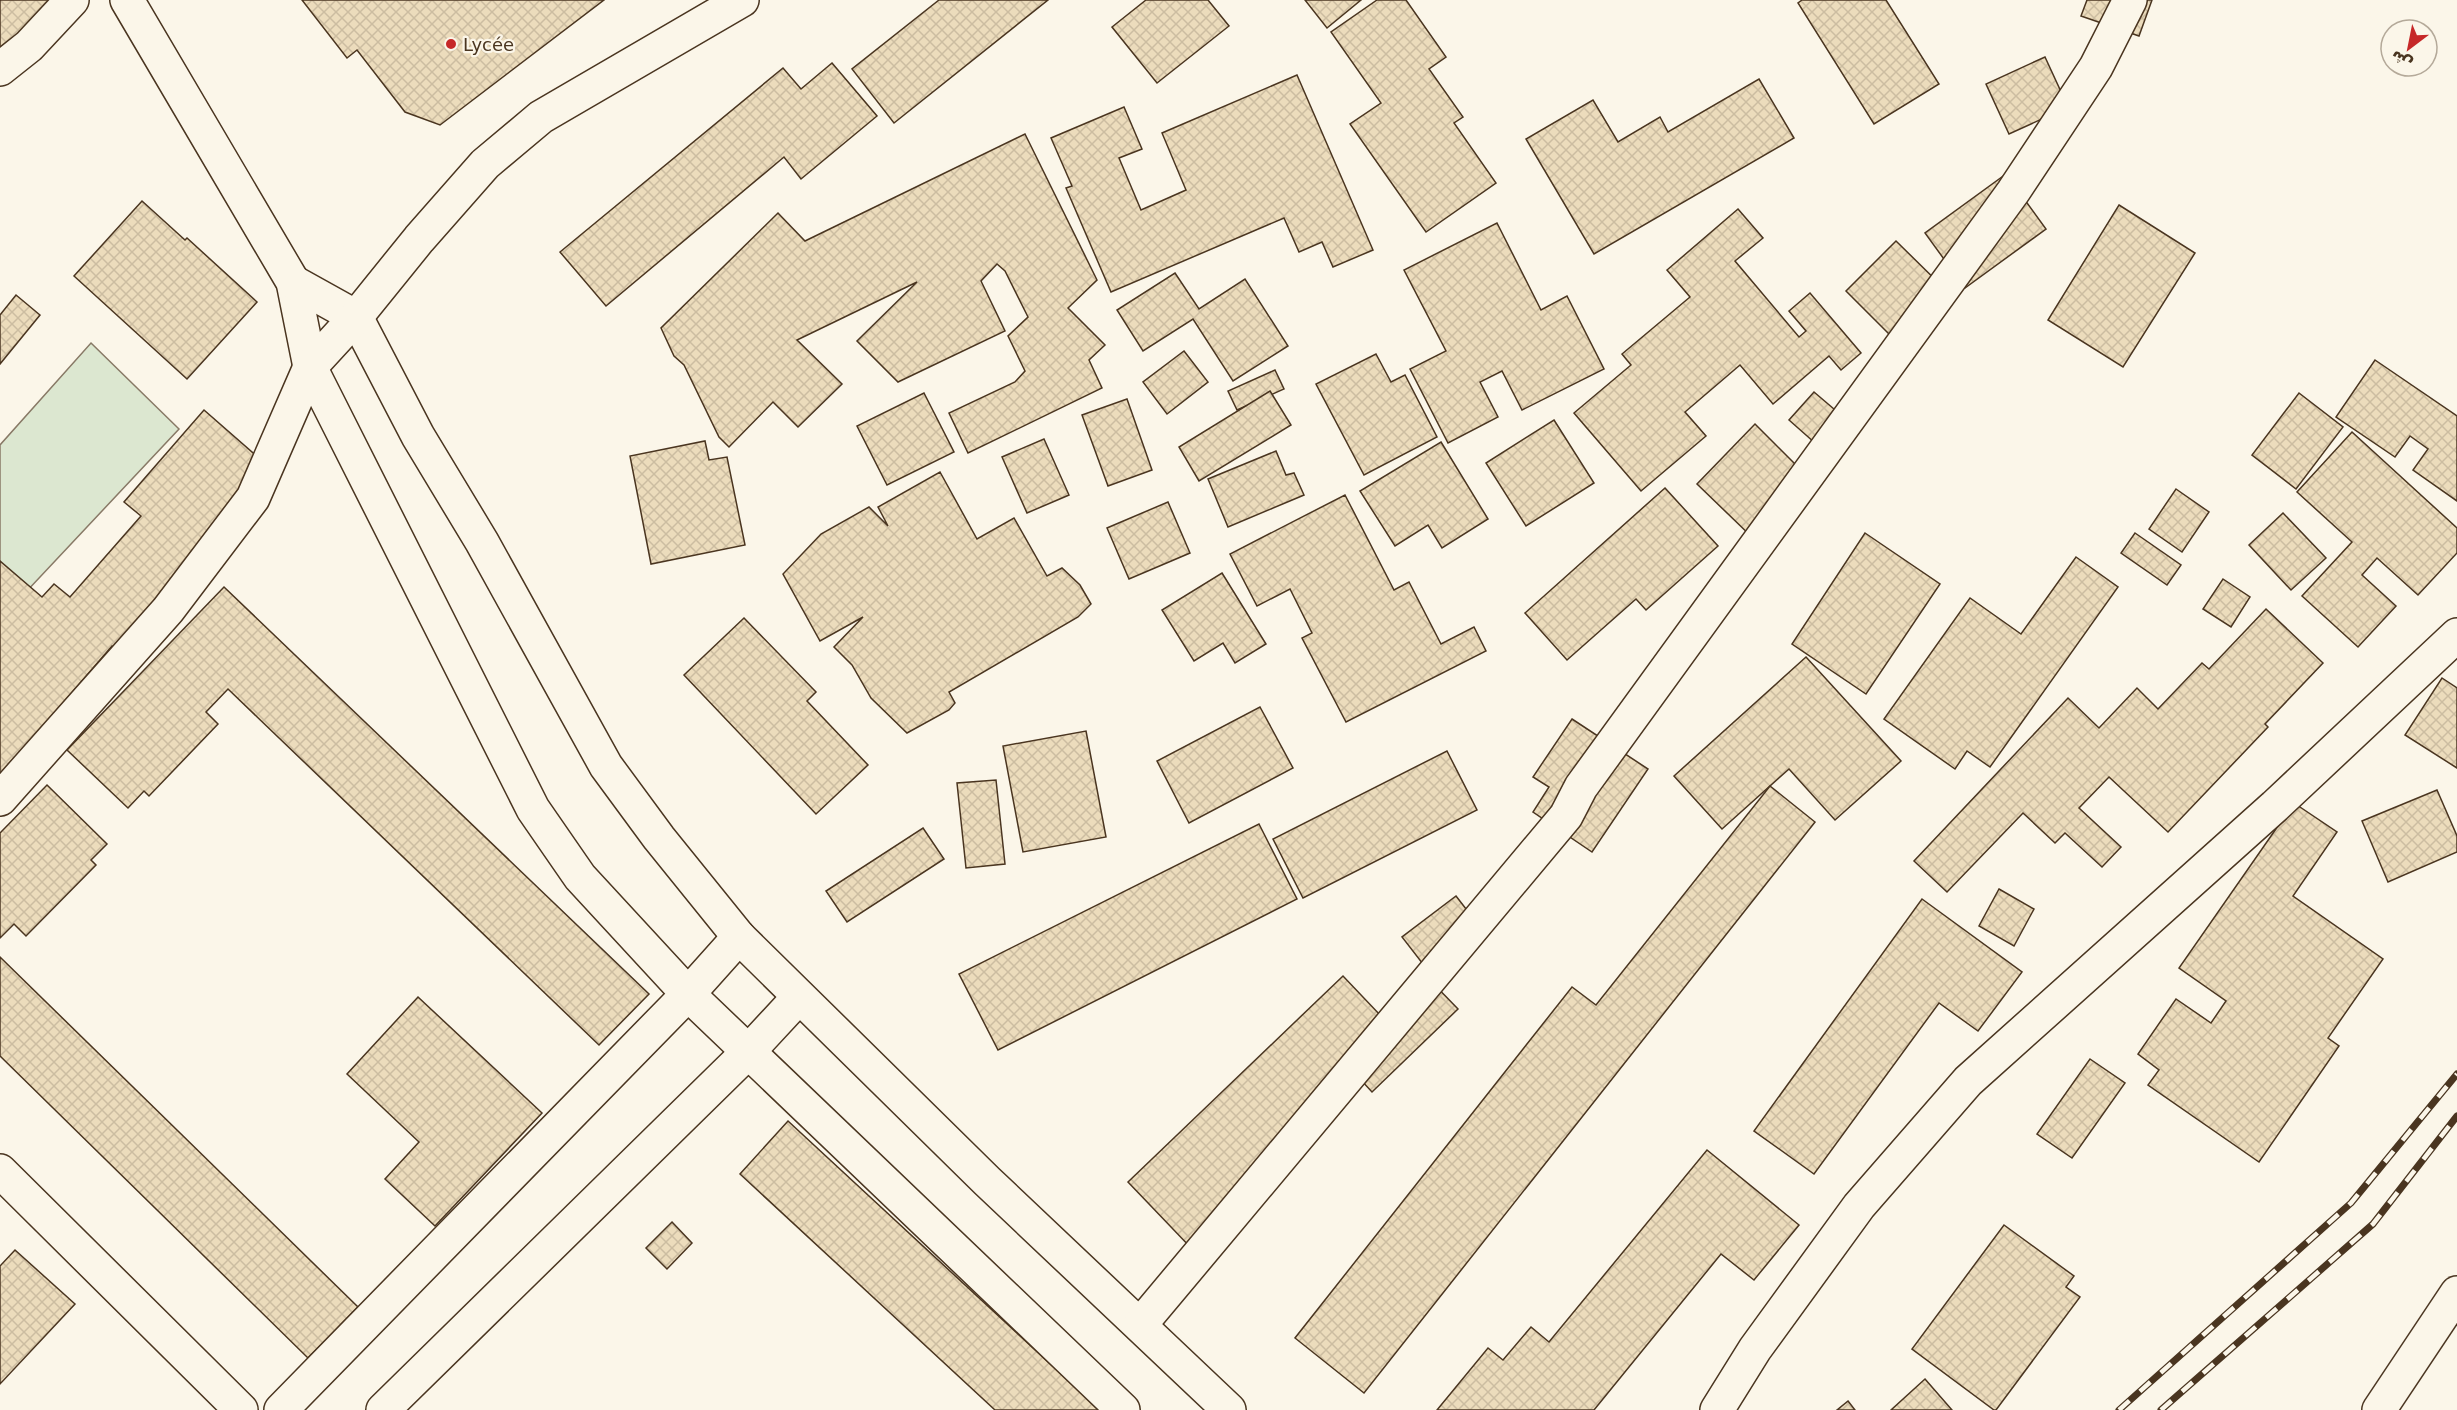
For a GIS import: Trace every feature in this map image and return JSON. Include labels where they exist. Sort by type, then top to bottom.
[{"type":"street","points":[[0,69],[29,46],[72,0]]},
{"type":"street","points":[[127,0],[293,282],[310,367],[533,809],[579,877],[688,994],[1123,1410]]},
{"type":"street","points":[[0,799],[168,610],[253,498],[310,367],[356,317],[419,239],[485,164],[542,117],[742,0]]},
{"type":"street","points":[[1140,1325],[1566,816],[1581,787],[2013,192],[2096,67],[2130,0]]},
{"type":"street","points":[[293,282],[356,317],[418,436],[482,542],[606,766],[659,838],[739,937],[987,1181],[1229,1410]]},
{"type":"street","points":[[1717,1410],[1755,1349],[1859,1206],[1968,1081],[2275,806],[2457,635]]},
{"type":"street","points":[[281,1410],[688,994],[739,937]]},
{"type":"street","points":[[383,1410],[748,1052],[799,997]]},
{"type":"street","points":[[0,1171],[240,1410]]},
{"type":"street","points":[[2379,1410],[2457,1293]]},
{"type":"green space","points":[[91,343],[179,429],[25,593],[0,570],[0,445]]},
{"type":"building","points":[[0,0],[86,0],[0,76]]},
{"type":"building","name":"Lycée","points":[[302,0],[604,0],[440,125],[405,112],[357,50],[347,58]]},
{"type":"building","points":[[939,0],[1048,0],[894,123],[852,69]]},
{"type":"building","points":[[1146,0],[1208,0],[1229,26],[1157,83],[1112,27]]},
{"type":"building","points":[[1305,0],[1361,0],[1327,28]]},
{"type":"building","points":[[1377,0],[1406,0],[1446,57],[1429,69],[1463,117],[1454,123],[1496,183],[1426,232],[1350,124],[1381,103],[1331,32]]},
{"type":"building","points":[[1802,0],[1886,0],[1939,84],[1874,124],[1798,3]]},
{"type":"building","points":[[2087,0],[2152,0],[2139,36],[2081,16]]},
{"type":"building","points":[[2045,57],[2068,107],[2009,134],[1986,84]]},
{"type":"building","points":[[832,63],[877,116],[801,179],[784,157],[606,306],[560,252],[783,68],[801,89]]},
{"type":"building","points":[[1297,75],[1373,250],[1333,267],[1322,242],[1299,252],[1284,218],[1111,292],[1066,188],[1072,186],[1051,138],[1124,107],[1142,149],[1119,158],[1141,210],[1186,190],[1162,133]]},
{"type":"building","points":[[1759,79],[1794,138],[1594,254],[1526,139],[1593,100],[1618,142],[1660,117],[1668,132]]},
{"type":"building","points":[[1025,134],[1097,280],[1068,308],[1105,345],[1089,360],[1102,388],[968,453],[949,413],[1015,382],[1025,371],[1008,336],[1028,317],[1005,271],[997,264],[981,281],[1005,331],[898,382],[857,341],[917,282],[797,340],[842,384],[798,427],[773,402],[729,447],[719,437],[684,365],[674,356],[661,328],[778,213],[805,241]]},
{"type":"building","points":[[2006,174],[2046,229],[1965,288],[1925,233]]},
{"type":"building","points":[[142,201],[185,240],[187,238],[257,302],[187,379],[74,276]]},
{"type":"building","points":[[2119,205],[2195,253],[2123,367],[2048,320]]},
{"type":"building","points":[[1738,209],[1763,238],[1735,261],[1799,337],[1806,331],[1789,311],[1810,293],[1861,353],[1841,370],[1829,356],[1773,404],[1740,365],[1685,412],[1706,436],[1641,491],[1574,413],[1631,365],[1622,354],[1690,297],[1667,270]]},
{"type":"building","points":[[1497,223],[1541,310],[1567,296],[1604,369],[1522,410],[1502,371],[1480,382],[1498,417],[1448,443],[1410,369],[1446,351],[1404,270]]},
{"type":"building","points":[[1896,241],[1953,297],[1903,348],[1846,291]]},
{"type":"building","points":[[1175,273],[1199,309],[1245,279],[1288,346],[1233,381],[1193,319],[1143,351],[1117,310]]},
{"type":"building","points":[[16,295],[40,315],[0,364],[0,315]]},
{"type":"building","points":[[1184,351],[1208,382],[1167,414],[1143,382]]},
{"type":"building","points":[[1376,354],[1391,382],[1405,375],[1437,437],[1364,475],[1316,384]]},
{"type":"building","points":[[2375,360],[2457,416],[2457,501],[2413,470],[2428,449],[2410,436],[2395,457],[2336,417]]},
{"type":"building","points":[[1275,370],[1284,389],[1237,410],[1228,391]]},
{"type":"building","points":[[1270,391],[1291,425],[1199,481],[1179,447]]},
{"type":"building","points":[[1814,392],[1841,415],[1815,443],[1789,420]]},
{"type":"building","points":[[924,393],[954,452],[887,485],[857,426]]},
{"type":"building","points":[[2299,393],[2343,427],[2296,489],[2252,455]]},
{"type":"building","points":[[1127,399],[1152,470],[1108,486],[1082,415]]},
{"type":"building","points":[[204,410],[277,474],[121,654],[112,646],[0,776],[0,561],[42,597],[54,584],[70,597],[141,516],[124,502]]},
{"type":"building","points":[[1554,420],[1594,483],[1526,526],[1486,463]]},
{"type":"building","points":[[1755,424],[1813,482],[1755,540],[1697,484]]},
{"type":"building","points":[[2352,432],[2457,528],[2457,553],[2418,595],[2377,558],[2362,575],[2396,606],[2358,647],[2302,596],[2352,542],[2297,492]]},
{"type":"building","points":[[1044,439],[1069,495],[1027,513],[1002,457]]},
{"type":"building","points":[[705,441],[709,460],[727,457],[745,545],[651,564],[630,456]]},
{"type":"building","points":[[1441,442],[1488,519],[1442,548],[1428,525],[1395,546],[1360,491]]},
{"type":"building","points":[[1276,451],[1286,475],[1294,473],[1304,495],[1228,527],[1208,479]]},
{"type":"building","points":[[940,472],[977,539],[1014,518],[1047,576],[1062,568],[1080,585],[1091,604],[1078,617],[949,692],[955,703],[949,710],[907,733],[871,698],[852,665],[834,647],[863,617],[820,641],[783,574],[821,534],[869,507],[888,526],[878,507]]},
{"type":"building","points":[[1665,488],[1718,546],[1646,610],[1636,599],[1567,660],[1525,613]]},
{"type":"building","points":[[2176,489],[2209,512],[2182,552],[2149,529]]},
{"type":"building","points":[[1345,495],[1394,590],[1409,582],[1441,644],[1474,627],[1486,651],[1346,722],[1302,638],[1312,633],[1290,589],[1257,606],[1230,554]]},
{"type":"building","points":[[1168,502],[1190,553],[1129,579],[1107,528]]},
{"type":"building","points":[[2283,513],[2326,558],[2291,590],[2249,545]]},
{"type":"building","points":[[1865,533],[1940,584],[1866,694],[1792,644]]},
{"type":"building","points":[[2135,533],[2181,565],[2167,585],[2121,553]]},
{"type":"building","points":[[2076,557],[2118,587],[1990,767],[1967,751],[1955,769],[1884,719],[1970,598],[2021,634]]},
{"type":"building","points":[[1222,573],[1266,644],[1235,663],[1223,643],[1194,661],[1162,610]]},
{"type":"building","points":[[2223,579],[2250,597],[2231,627],[2203,609]]},
{"type":"building","points":[[224,587],[649,994],[599,1045],[228,689],[206,712],[218,724],[149,796],[144,791],[128,808],[67,750]]},
{"type":"building","points":[[2266,609],[2323,663],[2265,724],[2268,727],[2168,832],[2109,777],[2079,808],[2121,847],[2102,867],[2065,833],[2055,843],[2023,813],[1947,892],[1914,861],[2068,698],[2099,728],[2137,688],[2158,709],[2202,663],[2209,669]]},
{"type":"building","points":[[744,618],[816,692],[807,701],[868,765],[816,814],[684,675]]},
{"type":"building","points":[[1806,657],[1901,761],[1835,820],[1789,769],[1722,829],[1674,776]]},
{"type":"building","points":[[2442,678],[2457,688],[2457,768],[2405,735]]},
{"type":"building","points":[[1260,707],[1293,768],[1189,823],[1157,761]]},
{"type":"building","points":[[1572,719],[1648,769],[1592,852],[1533,812],[1549,787],[1533,777]]},
{"type":"building","points":[[1086,731],[1106,837],[1023,852],[1003,746]]},
{"type":"building","points":[[1447,751],[1477,810],[1303,898],[1273,839]]},
{"type":"building","points":[[996,780],[1005,864],[966,868],[957,783]]},
{"type":"building","points":[[47,785],[107,844],[91,860],[96,865],[26,936],[14,924],[0,938],[0,833]]},
{"type":"building","points":[[1770,786],[1815,822],[1364,1393],[1295,1338],[1572,987],[1596,1005]]},
{"type":"building","points":[[2437,790],[2457,836],[2457,852],[2388,882],[2362,821]]},
{"type":"building","points":[[2294,803],[2337,832],[2293,896],[2383,959],[2328,1038],[2339,1046],[2259,1162],[2148,1085],[2159,1070],[2138,1054],[2176,999],[2211,1023],[2226,1001],[2179,968]]},
{"type":"building","points":[[1259,824],[1297,899],[998,1050],[959,974]]},
{"type":"building","points":[[923,828],[944,859],[847,922],[826,891]]},
{"type":"building","points":[[1999,889],[2034,909],[2014,946],[1979,926]]},
{"type":"building","points":[[1456,896],[1487,936],[1433,977],[1402,937]]},
{"type":"building","points":[[1922,899],[2022,972],[1978,1031],[1939,1003],[1814,1174],[1754,1131]]},
{"type":"building","points":[[0,957],[358,1307],[308,1358],[0,1056]]},
{"type":"building","points":[[1424,974],[1458,1009],[1372,1092],[1349,1067],[1272,1141],[1289,1159],[1193,1250],[1128,1182],[1343,976],[1381,1016]]},
{"type":"building","points":[[418,997],[542,1113],[435,1226],[385,1179],[419,1142],[347,1074]]},
{"type":"building","points":[[2090,1059],[2125,1083],[2072,1158],[2037,1134]]},
{"type":"building","points":[[788,1121],[1100,1410],[995,1410],[740,1174]]},
{"type":"building","points":[[1707,1150],[1799,1225],[1754,1280],[1721,1254],[1594,1410],[1437,1410],[1488,1348],[1503,1360],[1531,1327],[1549,1342]]},
{"type":"building","points":[[672,1222],[692,1243],[667,1269],[646,1248]]},
{"type":"building","points":[[2004,1225],[2074,1276],[2066,1287],[2080,1297],[1994,1410],[1912,1349]]},
{"type":"building","points":[[15,1250],[75,1304],[0,1384],[0,1266]]},
{"type":"building","points":[[1925,1379],[1952,1410],[1891,1410]]},
{"type":"building","points":[[1848,1401],[1855,1410],[1837,1410]]},
{"type":"railway","points":[[2119,1410],[2351,1203],[2457,1074]]},
{"type":"railway","points":[[2161,1410],[2373,1224],[2457,1116]]},
{"type":"place","name":"Lycée","points":[[451,44]]}]
